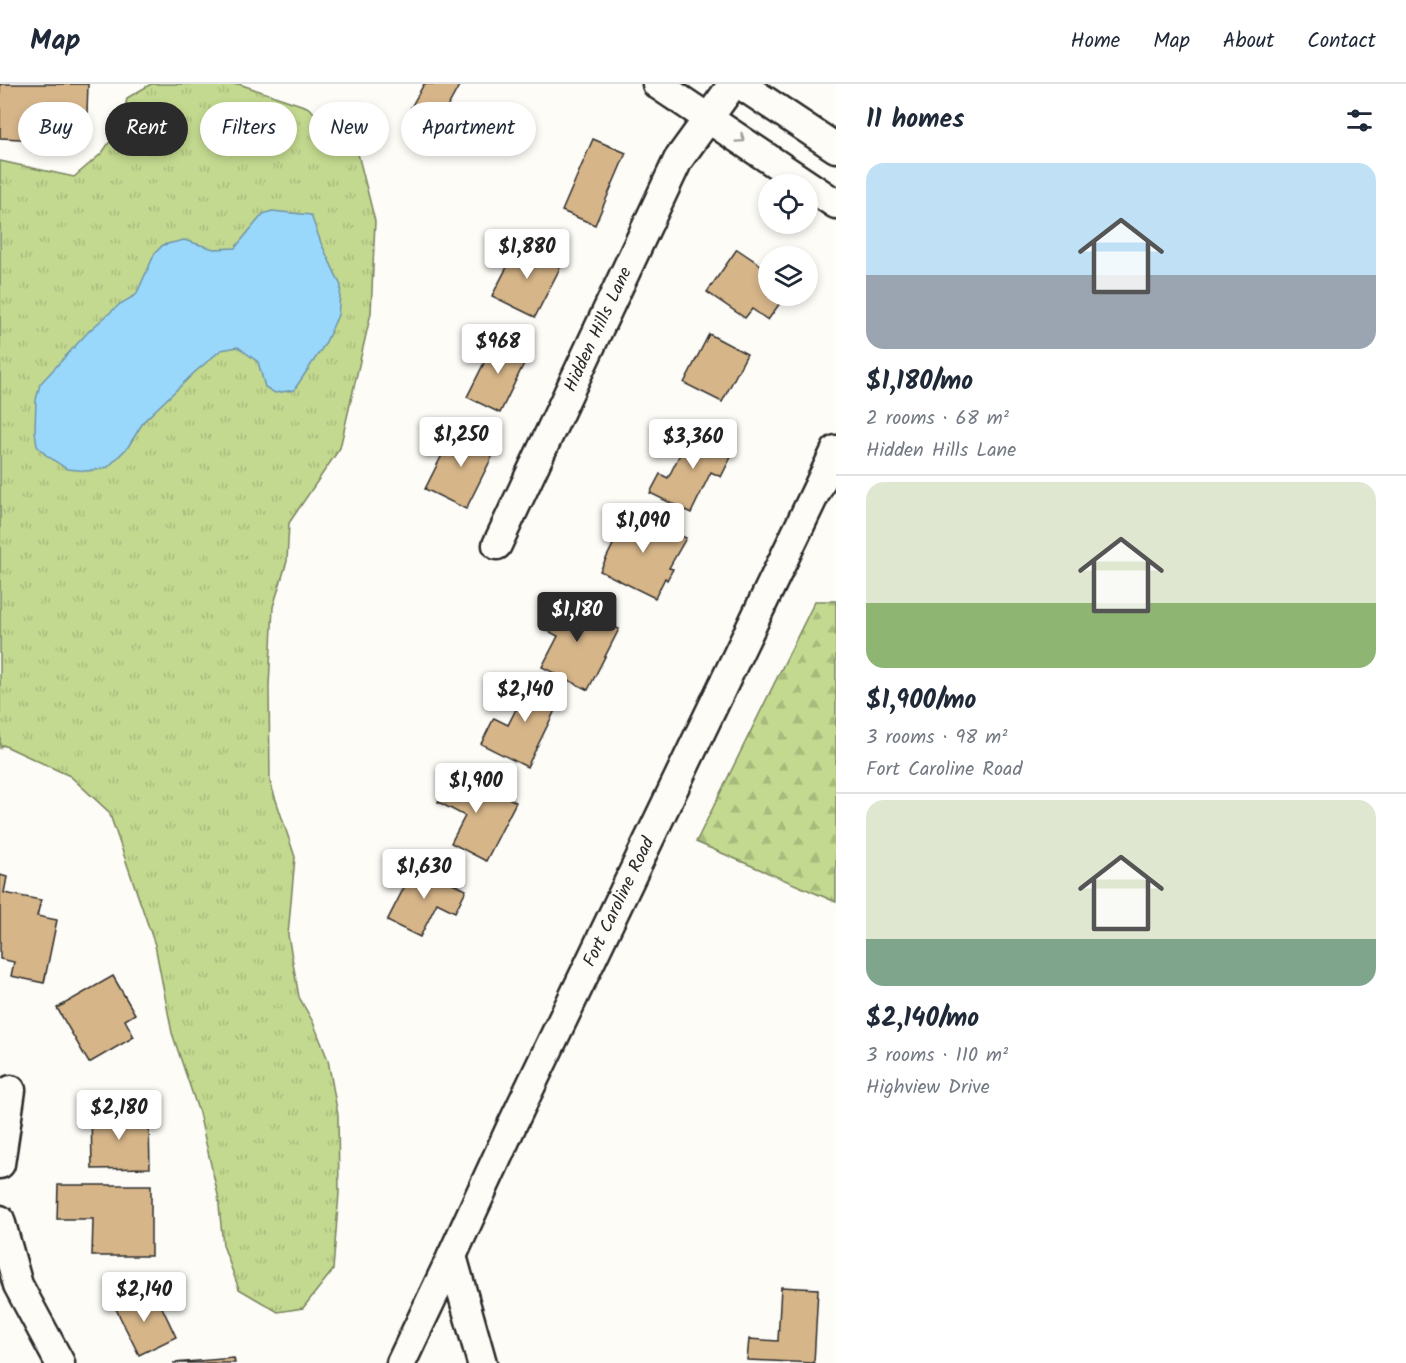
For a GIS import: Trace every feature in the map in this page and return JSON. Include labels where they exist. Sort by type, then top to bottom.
[{"type":"street","points":[[657,84],[836,204]]},
{"type":"street","name":"Hidden Hills Lane","points":[[496,545],[678,160],[733,84]]},
{"type":"street","points":[[740,84],[836,148]]},
{"type":"street","name":"Fort Caroline Road","points":[[401,1363],[512,1125],[836,450]]},
{"type":"street","points":[[0,1164],[11,1090]]},
{"type":"street","points":[[0,1220],[18,1285],[60,1363]]},
{"type":"street","points":[[452,1256],[482,1363]]},
{"type":"green space","points":[[151,84],[239,84],[292,102],[200,102],[200,156],[297,156],[297,104],[307,107],[309,109],[309,156],[359,156],[375,221],[371,313],[340,448],[289,523],[287,561],[273,607],[269,686],[270,782],[295,857],[288,935],[299,997],[313,1022],[328,1060],[338,1115],[339,1193],[333,1270],[303,1308],[278,1312],[239,1289],[223,1245],[218,1195],[199,1113],[172,1033],[155,945],[109,812],[70,776],[3,745],[0,748],[0,161],[74,177],[105,149],[105,156],[188,156],[188,102],[126,102],[127,98]]},
{"type":"green space","points":[[815,601],[836,601],[836,902],[696,842]]},
{"type":"water","points":[[272,211],[311,215],[341,286],[338,315],[325,344],[294,390],[275,393],[265,387],[258,362],[238,347],[221,350],[144,421],[128,447],[108,467],[88,471],[67,469],[46,455],[37,446],[35,431],[36,400],[40,384],[89,331],[120,304],[136,295],[155,253],[163,245],[184,240],[214,249],[235,248],[263,214]]},
{"type":"building","points":[[0,84],[88,84],[87,102],[18,102],[18,139],[0,138]]},
{"type":"building","points":[[424,84],[460,84],[450,102],[414,102]]},
{"type":"building","points":[[593,139],[626,153],[595,225],[562,211]]},
{"type":"building","points":[[520,242],[562,264],[535,317],[492,296]]},
{"type":"building","points":[[737,249],[758,263],[758,306],[778,306],[768,320],[752,309],[745,318],[707,292]]},
{"type":"building","points":[[709,334],[747,354],[722,402],[684,383]]},
{"type":"building","points":[[497,337],[529,353],[500,413],[467,397]]},
{"type":"building","points":[[456,427],[497,447],[466,509],[425,489]]},
{"type":"building","points":[[693,428],[735,449],[721,477],[711,472],[691,513],[650,493],[660,474],[668,478]]},
{"type":"building","points":[[630,510],[686,538],[669,568],[673,569],[667,580],[665,578],[655,598],[600,571]]},
{"type":"building","points":[[558,597],[619,629],[588,690],[542,667],[558,636],[542,628]]},
{"type":"building","points":[[533,676],[564,692],[527,767],[481,744],[494,718],[508,725]]},
{"type":"building","points":[[454,770],[516,802],[486,861],[451,843],[465,816],[438,802]]},
{"type":"building","points":[[416,864],[466,890],[455,912],[437,903],[420,937],[387,921]]},
{"type":"building","points":[[0,875],[7,877],[4,893],[41,900],[37,916],[57,920],[44,983],[11,976],[14,962],[0,959]]},
{"type":"building","points":[[113,976],[135,1014],[125,1020],[134,1037],[89,1063],[57,1008]]},
{"type":"building","points":[[91,1110],[131,1110],[131,1126],[149,1126],[150,1168],[92,1169]]},
{"type":"building","points":[[58,1185],[151,1185],[151,1256],[92,1256],[93,1219],[57,1219]]},
{"type":"building","points":[[781,1287],[818,1289],[814,1363],[747,1360],[749,1339],[778,1341]]},
{"type":"building","points":[[137,1291],[144,1306],[158,1299],[176,1337],[139,1355],[113,1303]]},
{"type":"building","points":[[234,1358],[235,1363],[173,1363]]}]
